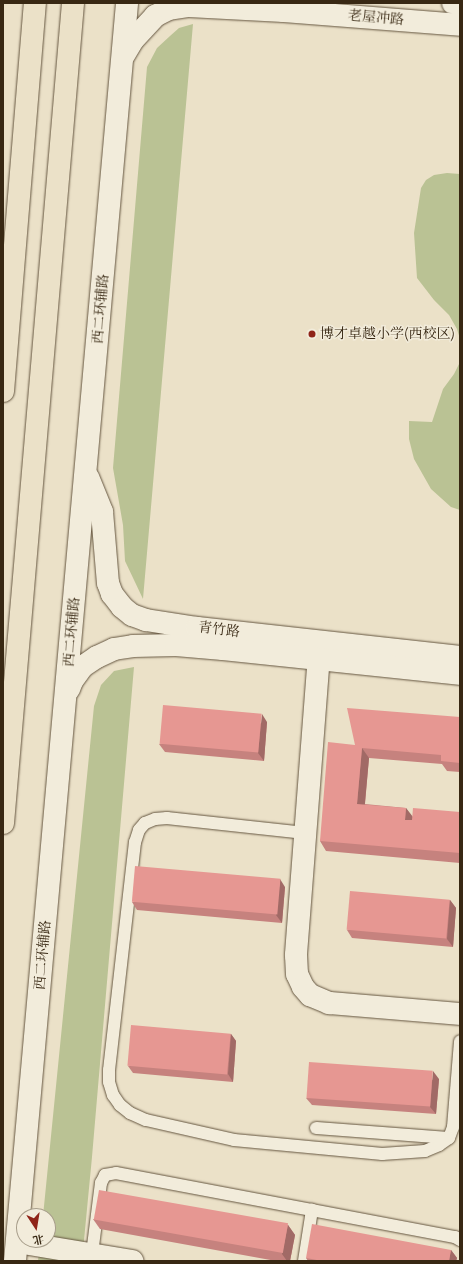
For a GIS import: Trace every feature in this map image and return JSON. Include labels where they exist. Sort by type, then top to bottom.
[{"type":"highway","points":[[3,391],[36,3]]},
{"type":"highway","points":[[3,823],[73,3]]},
{"type":"street","name":"西二环辅路","points":[[16,1251],[127,3]]},
{"type":"street","points":[[452,3],[460,4]]},
{"type":"street","name":"老屋冲路","points":[[122,58],[133,40],[155,16],[169,9],[189,6],[284,11],[460,25]]},
{"type":"street","name":"青竹路","points":[[86,474],[102,512],[108,583],[112,594],[122,607],[132,615],[146,620],[319,651],[460,674]]},
{"type":"street","name":"青竹路","points":[[65,700],[72,681],[82,667],[97,657],[114,649],[133,646],[176,645],[460,657]]},
{"type":"street","points":[[319,651],[296,955],[297,974],[303,987],[310,995],[329,1004],[460,1014]]},
{"type":"street","points":[[16,1251],[103,1257],[132,1261]]},
{"type":"lane","points":[[305,833],[167,818],[155,819],[145,823],[139,830],[134,842],[109,1070],[109,1082],[113,1095],[120,1105],[130,1113],[146,1120],[212,1136],[255,1144],[382,1154],[425,1152],[449,1138],[453,1127],[460,1040]]},
{"type":"lane","points":[[316,1128],[449,1138]]},
{"type":"lane","points":[[103,1257],[101,1184],[105,1176],[116,1173],[455,1237],[460,1240]]},
{"type":"lane","points":[[304,1261],[312,1210]]},
{"type":"green space","points":[[193,24],[143,599],[125,561],[123,525],[113,468],[147,67],[157,48],[179,28]]},
{"type":"green space","points":[[447,173],[460,174],[460,339],[457,329],[449,315],[434,300],[417,278],[414,233],[421,188],[426,180],[434,175]]},
{"type":"green space","points":[[460,362],[460,510],[451,507],[431,489],[414,459],[409,439],[409,421],[432,422],[443,389],[454,374]]},
{"type":"green space","points":[[134,667],[82,1261],[38,1261],[39,1248],[56,1248],[56,1208],[44,1208],[94,706],[101,685],[114,671]]},
{"type":"building","points":[[163,705],[262,714],[258,752],[160,744]]},
{"type":"building","points":[[347,708],[460,717],[460,763],[441,761],[441,755],[362,748],[357,804],[406,808],[405,820],[412,820],[413,808],[460,812],[460,853],[320,841],[328,742],[355,745]]},
{"type":"building","points":[[135,866],[280,879],[277,915],[132,902]]},
{"type":"building","points":[[350,891],[450,900],[446,939],[347,930]]},
{"type":"building","points":[[131,1025],[231,1034],[227,1075],[127,1066]]},
{"type":"building","points":[[309,1062],[433,1071],[430,1107],[306,1098]]},
{"type":"building","points":[[99,1190],[288,1223],[283,1253],[94,1220]]},
{"type":"building","points":[[312,1224],[451,1250],[449,1261],[322,1261],[306,1258]]},
{"type":"place","name":"博才卓越小学(西校区)","points":[[312,334]]}]
